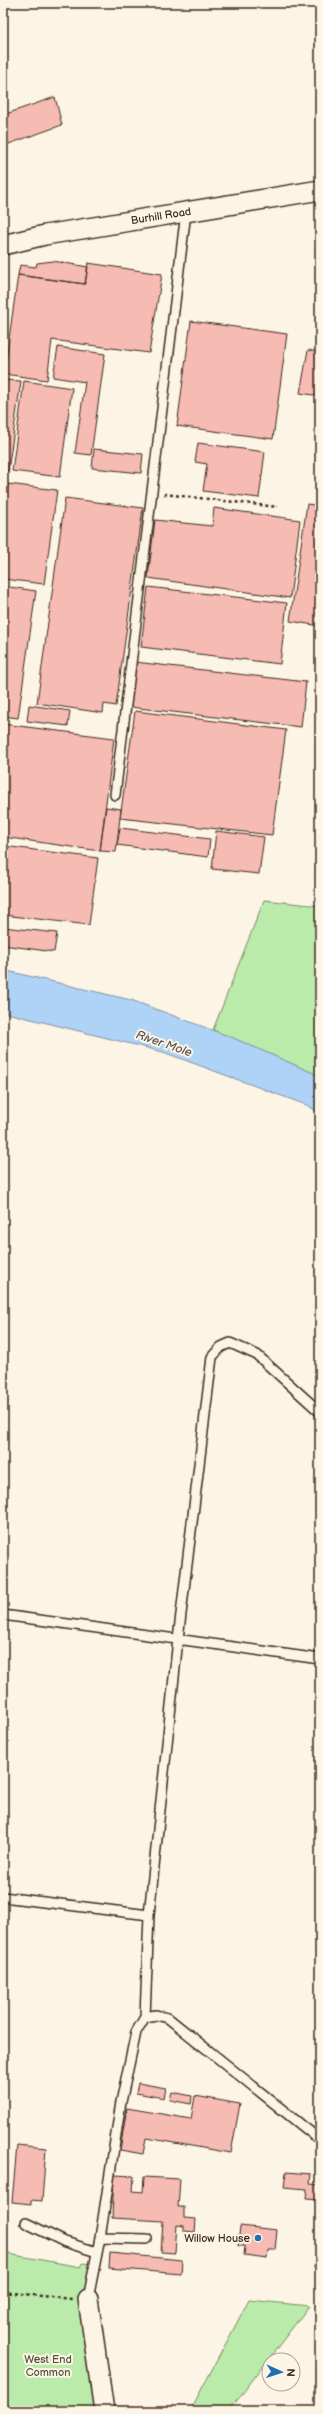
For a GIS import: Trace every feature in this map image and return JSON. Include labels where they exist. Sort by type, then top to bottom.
[{"type":"street","name":"Burhill Road","points":[[3,245],[186,212],[320,190]]},
{"type":"street","points":[[88,2299],[104,2411]]},
{"type":"lane","points":[[115,795],[150,493],[186,212]]},
{"type":"lane","points":[[88,2299],[100,2238],[121,2102],[136,2032],[145,2017],[149,1915],[178,1639],[212,1357],[221,1347],[230,1343],[257,1355],[320,1412]]},
{"type":"lane","points":[[3,1615],[320,1659]]},
{"type":"lane","points":[[3,1897],[149,1915]]},
{"type":"lane","points":[[145,2017],[156,2015],[168,2018],[320,2140]]},
{"type":"lane","points":[[26,2223],[65,2242],[97,2252]]},
{"type":"lane","points":[[100,2238],[147,2239]]},
{"type":"path","points":[[150,493],[278,506]]},
{"type":"path","points":[[3,2292],[88,2299]]},
{"type":"green space","points":[[264,900],[320,906],[320,1076],[213,1030]]},
{"type":"green space","name":"West End Common","points":[[3,2253],[81,2267],[83,2263],[97,2264],[95,2289],[82,2310],[101,2411],[3,2411]]},
{"type":"green space","points":[[249,2300],[309,2306],[274,2352],[261,2352],[261,2369],[229,2411],[190,2411]]},
{"type":"water","name":"River Mole","points":[[3,970],[131,1000],[231,1037],[320,1076],[320,1114],[309,1106],[163,1052],[3,1012]]},
{"type":"building","points":[[55,97],[62,125],[3,146],[3,115]]},
{"type":"building","points":[[53,261],[88,267],[85,284],[18,275],[20,265],[36,267],[37,263]]},
{"type":"building","points":[[88,263],[162,274],[149,353],[52,340],[47,380],[4,374],[18,275],[85,284]]},
{"type":"building","points":[[191,321],[287,334],[273,439],[177,426]]},
{"type":"building","points":[[320,344],[320,396],[300,393],[308,350],[319,352]]},
{"type":"building","points":[[58,347],[105,354],[91,455],[75,453],[85,382],[53,377]]},
{"type":"building","points":[[3,380],[21,381],[8,471],[3,470]]},
{"type":"building","points":[[24,381],[72,388],[60,477],[12,471]]},
{"type":"building","points":[[198,443],[265,452],[259,498],[203,491],[207,464],[195,462]]},
{"type":"building","points":[[94,449],[143,454],[141,473],[92,468]]},
{"type":"building","points":[[8,484],[57,490],[44,584],[3,579],[3,522]]},
{"type":"building","points":[[65,498],[143,508],[116,706],[104,704],[103,713],[37,703]]},
{"type":"building","points":[[307,504],[320,506],[320,626],[290,621]]},
{"type":"building","points":[[214,508],[300,520],[290,598],[148,578],[155,520],[212,526]]},
{"type":"building","points":[[3,586],[36,591],[18,718],[3,716]]},
{"type":"building","points":[[148,587],[287,603],[280,664],[141,647]]},
{"type":"building","points":[[135,662],[306,682],[301,727],[130,707]]},
{"type":"building","points":[[29,705],[70,711],[68,726],[27,721]]},
{"type":"building","points":[[135,711],[286,730],[272,835],[120,818]]},
{"type":"building","points":[[3,724],[114,738],[100,851],[3,837]]},
{"type":"building","points":[[106,807],[121,809],[116,852],[100,851]]},
{"type":"building","points":[[120,828],[210,839],[208,857],[117,845]]},
{"type":"building","points":[[216,831],[264,837],[259,874],[212,869]]},
{"type":"building","points":[[3,846],[98,858],[89,925],[3,915]]},
{"type":"building","points":[[3,927],[57,933],[54,952],[3,945]]},
{"type":"building","points":[[138,2083],[166,2088],[164,2098],[136,2093]]},
{"type":"building","points":[[172,2092],[192,2096],[191,2104],[170,2100]]},
{"type":"building","points":[[195,2096],[240,2104],[231,2153],[146,2138],[143,2154],[120,2150],[127,2108],[191,2119]]},
{"type":"building","points":[[17,2145],[46,2148],[42,2201],[31,2200],[31,2204],[12,2202]]},
{"type":"building","points":[[286,2172],[311,2174],[310,2184],[320,2185],[320,2199],[306,2198],[307,2189],[284,2187]]},
{"type":"building","points":[[114,2175],[134,2176],[133,2191],[143,2192],[144,2177],[180,2179],[178,2207],[184,2207],[184,2218],[196,2219],[195,2232],[184,2231],[184,2226],[177,2225],[175,2253],[161,2252],[163,2221],[112,2218]]},
{"type":"building","name":"Willow House","points":[[240,2226],[277,2230],[275,2250],[268,2250],[267,2258],[244,2255],[245,2246],[238,2246]]},
{"type":"building","points":[[316,2248],[320,2248],[320,2268],[314,2267]]},
{"type":"building","points":[[110,2253],[182,2260],[181,2274],[109,2268]]},
{"type":"place","name":"Willow House","points":[[258,2238]]}]
